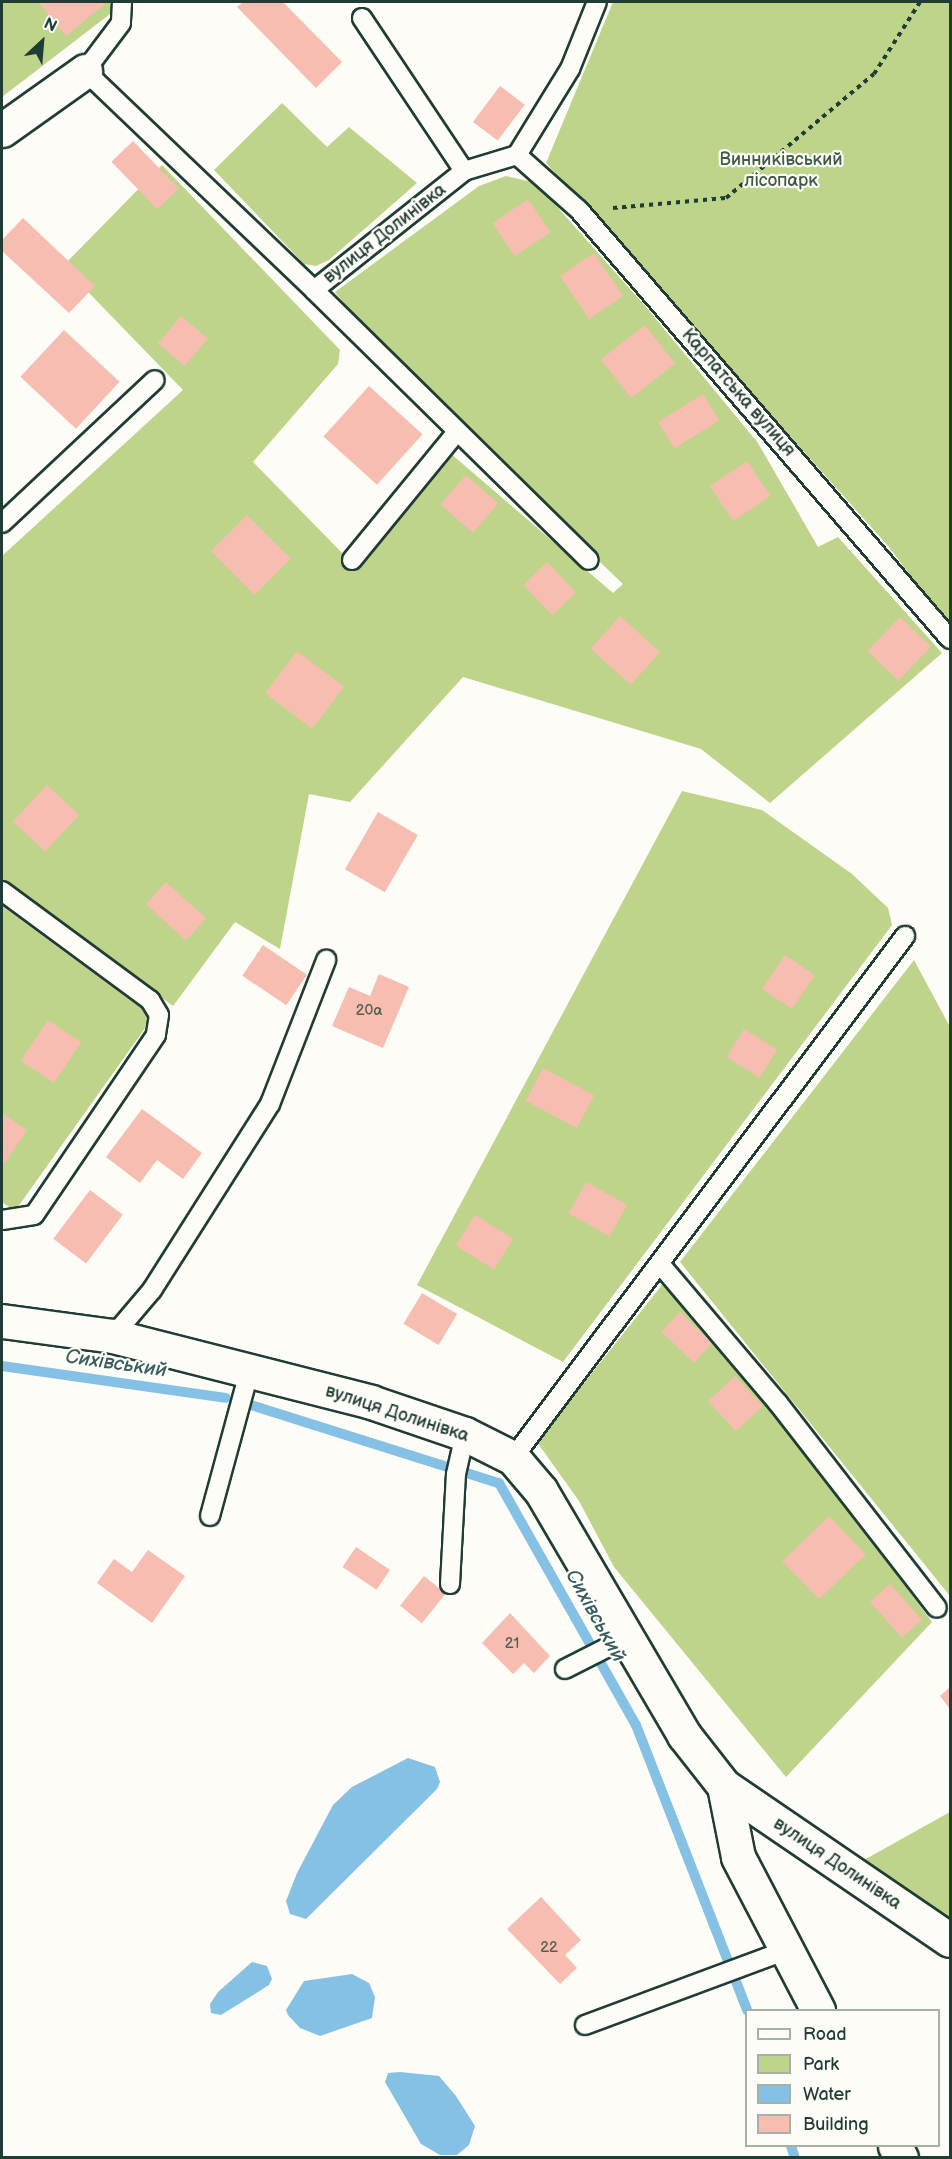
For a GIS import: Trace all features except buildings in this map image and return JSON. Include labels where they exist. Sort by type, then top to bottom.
[{"type":"street","points":[[2,130],[85,71]]},
{"type":"street","name":"вулиця Долинівка","points":[[2,1321],[113,1336],[371,1402],[460,1458],[513,1458],[541,1491],[684,1735],[724,1786],[951,1941]]},
{"type":"street","name":"вулиця Долинівка","points":[[724,1786],[738,1857],[784,1951],[817,2009]]},
{"type":"lane","points":[[85,71],[121,23],[122,2]]},
{"type":"lane","points":[[517,155],[570,69],[597,2]]},
{"type":"lane","points":[[362,18],[464,171]]},
{"type":"lane","name":"вулиця Долинівка","points":[[85,71],[314,290],[464,171],[517,155]]},
{"type":"lane","name":"Карпатська вулиця","points":[[517,155],[579,210],[951,639]]},
{"type":"lane","points":[[314,290],[455,434],[589,560]]},
{"type":"lane","points":[[2,523],[155,380]]},
{"type":"lane","points":[[352,560],[455,434]]},
{"type":"lane","points":[[2,891],[150,1000],[159,1015],[156,1035],[34,1215],[2,1220]]},
{"type":"lane","points":[[513,1458],[905,936]]},
{"type":"lane","points":[[113,1336],[152,1290],[270,1104],[326,960]]},
{"type":"lane","points":[[660,1264],[778,1403],[937,1608]]},
{"type":"lane","points":[[210,1516],[249,1372]]},
{"type":"lane","points":[[450,1584],[460,1458]]},
{"type":"lane","points":[[565,1669],[628,1637]]},
{"type":"lane","points":[[585,2025],[722,1972],[784,1951]]},
{"type":"path","points":[[579,210],[726,198],[874,74],[920,2]]},
{"type":"green space","points":[[2,2],[112,2],[110,14],[2,97]]},
{"type":"green space","name":"Винниківський лісопарк","points":[[613,2],[950,2],[950,629],[889,547],[546,163]]},
{"type":"green space","points":[[282,103],[327,147],[349,127],[417,183],[329,260],[316,266],[304,264],[214,170]]},
{"type":"green space","points":[[162,165],[340,350],[338,364],[253,462],[354,565],[450,453],[613,593],[623,584],[400,371],[335,292],[479,186],[506,176],[536,183],[646,307],[758,443],[818,547],[838,537],[942,653],[770,803],[701,749],[463,677],[350,802],[309,794],[280,949],[235,922],[173,1006],[2,879],[2,556],[183,390],[63,266]]},
{"type":"green space","points":[[682,791],[762,810],[852,874],[888,908],[892,925],[563,1362],[417,1285]]},
{"type":"green space","points":[[2,906],[153,1017],[15,1211],[2,1202]]},
{"type":"green space","points":[[914,960],[950,1027],[950,1596],[680,1262]]},
{"type":"green space","points":[[662,1285],[772,1407],[932,1622],[786,1777],[614,1567],[579,1501],[537,1442]]},
{"type":"green space","points":[[950,1812],[950,1936],[855,1865]]},
{"type":"water","points":[[408,1758],[435,1767],[440,1782],[437,1789],[306,1919],[290,1914],[286,1901],[297,1873],[333,1805],[352,1787]]},
{"type":"water","points":[[252,1962],[267,1966],[272,1979],[269,1985],[221,2015],[211,2013],[210,2004],[218,1992]]},
{"type":"water","points":[[352,1974],[369,1983],[375,1997],[372,2018],[320,2036],[300,2028],[288,2015],[286,2010],[304,1981]]},
{"type":"water","points":[[388,2073],[439,2076],[456,2096],[475,2126],[469,2145],[457,2155],[440,2155],[421,2144],[385,2082]]},
{"type":"waterway","name":"Сихівський","points":[[2,1366],[226,1398]]},
{"type":"waterway","name":"Сихівський","points":[[251,1405],[499,1483],[636,1725],[747,2009]]},
{"type":"waterway","name":"Сихівський","points":[[791,2147],[795,2158]]}]
